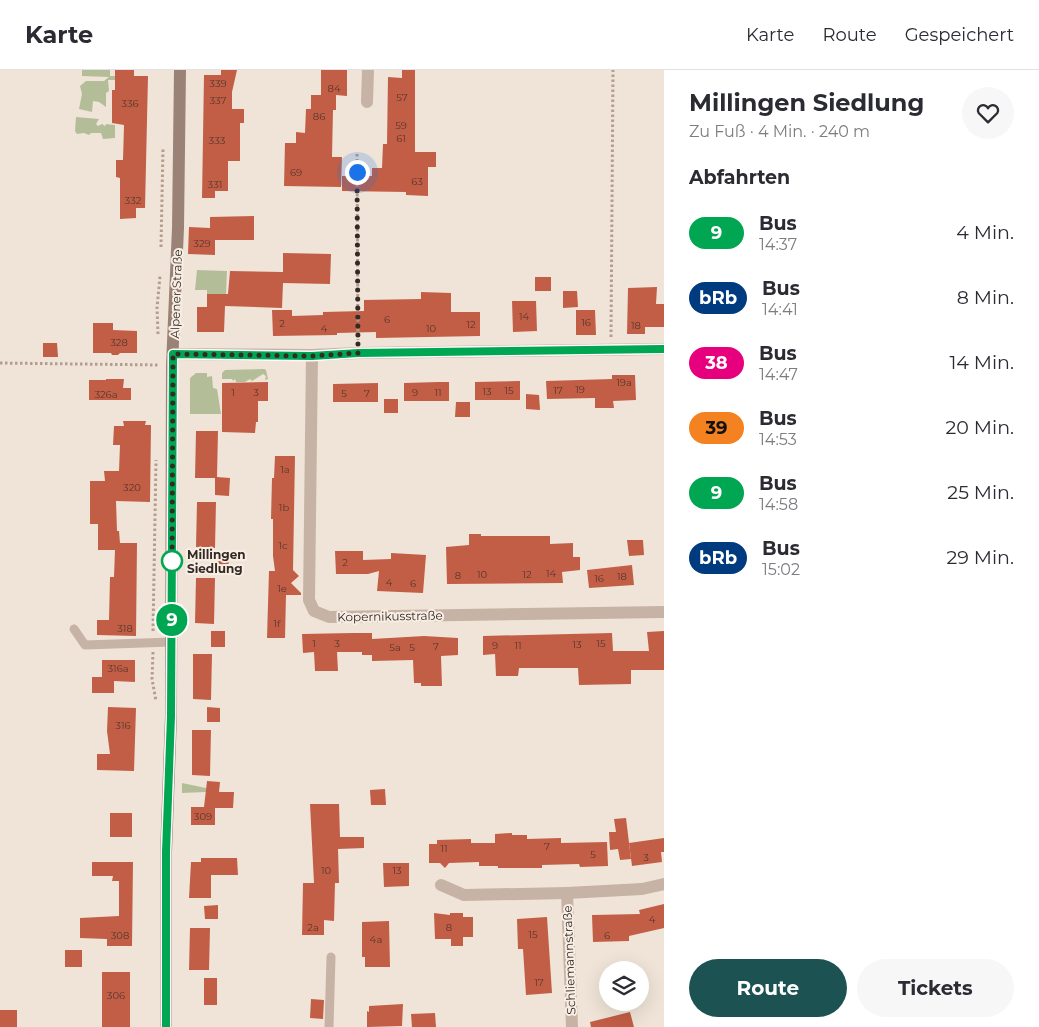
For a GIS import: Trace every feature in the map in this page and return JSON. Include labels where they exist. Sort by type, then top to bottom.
[{"type":"street","name":"Alpener Straße","points":[[166,1027],[166,852],[172,642],[173,359],[178,228],[180,70]]},
{"type":"street","points":[[367,102],[368,70]]},
{"type":"street","points":[[173,359],[312,356],[358,353],[664,349]]},
{"type":"street","name":"Kopernikusstraße","points":[[312,356],[309,600],[314,611],[329,617],[664,612]]},
{"type":"street","name":"Schliemannstraße","points":[[442,885],[464,895],[642,889],[664,884]]},
{"type":"street","name":"Schliemannstraße","points":[[567,893],[572,1027]]},
{"type":"lane","points":[[74,629],[85,645],[172,642]]},
{"type":"lane","points":[[329,1027],[331,957]]},
{"type":"path","points":[[611,350],[613,70]]},
{"type":"path","points":[[357,154],[358,353]]},
{"type":"path","points":[[0,363],[173,359]]},
{"type":"green space","points":[[82,70],[110,70],[110,76],[122,76],[115,80],[108,80],[109,91],[106,93],[106,107],[99,102],[93,101],[92,112],[79,109],[82,94],[80,86],[86,81],[104,81],[109,77],[82,76]]},
{"type":"green space","points":[[76,117],[99,119],[96,124],[98,126],[102,124],[105,126],[106,124],[115,125],[115,138],[103,139],[101,133],[77,134],[75,131]]},
{"type":"green space","points":[[197,270],[227,271],[226,294],[207,294],[207,290],[195,290]]},
{"type":"green space","points":[[264,369],[268,379],[265,380],[266,376],[263,374],[252,381],[250,379],[245,382],[236,382],[235,379],[233,381],[232,379],[222,379],[222,373],[225,370]]},
{"type":"green space","points":[[196,373],[207,373],[207,377],[212,376],[213,388],[217,389],[221,414],[190,414],[190,378]]},
{"type":"green space","points":[[182,783],[206,788],[206,792],[182,793]]},
{"type":"building","points":[[115,70],[134,70],[134,76],[148,76],[145,208],[136,208],[136,218],[120,219],[120,178],[116,177],[116,160],[123,160],[124,125],[112,123],[112,90],[115,90]]},
{"type":"building","points":[[221,70],[237,70],[232,92],[232,109],[244,109],[244,123],[240,123],[240,161],[228,161],[228,191],[215,191],[215,198],[202,198],[204,75],[221,75]]},
{"type":"building","points":[[321,70],[347,70],[347,96],[336,95],[336,110],[333,110],[332,157],[342,157],[341,187],[284,186],[285,143],[296,143],[296,132],[305,133],[306,109],[311,109],[311,95],[321,95]]},
{"type":"building","points":[[402,70],[415,70],[415,152],[436,152],[436,167],[428,167],[428,196],[406,195],[406,192],[342,191],[342,176],[372,176],[372,168],[382,168],[383,144],[387,144],[388,77],[402,78]]},
{"type":"building","points":[[254,216],[254,240],[215,240],[215,255],[188,254],[189,227],[210,228],[210,217]]},
{"type":"building","points":[[283,253],[331,254],[330,284],[283,283],[282,308],[225,306],[224,332],[197,332],[197,307],[207,307],[207,294],[228,294],[230,271],[283,272]]},
{"type":"building","points":[[535,277],[551,277],[551,291],[535,291]]},
{"type":"building","points":[[657,287],[656,304],[664,304],[664,327],[645,327],[645,334],[627,334],[628,288]]},
{"type":"building","points":[[563,291],[577,291],[578,307],[563,308]]},
{"type":"building","points":[[421,292],[451,293],[451,312],[480,312],[480,336],[376,338],[376,332],[273,336],[272,310],[292,310],[292,316],[323,315],[323,312],[364,311],[364,300],[421,299]]},
{"type":"building","points":[[512,301],[536,301],[537,331],[513,332]]},
{"type":"building","points":[[576,310],[595,310],[596,335],[576,335]]},
{"type":"building","points":[[93,323],[113,323],[113,330],[137,331],[137,353],[112,355],[111,353],[93,353]]},
{"type":"building","points":[[43,343],[57,343],[58,357],[43,357]]},
{"type":"building","points":[[612,375],[635,375],[636,400],[613,401],[614,408],[595,408],[595,398],[547,399],[546,381],[612,379]]},
{"type":"building","points":[[124,379],[123,388],[131,388],[131,400],[89,400],[89,380]]},
{"type":"building","points":[[520,381],[520,400],[475,400],[475,382]]},
{"type":"building","points":[[268,382],[268,401],[258,401],[258,422],[256,422],[255,433],[222,432],[222,383]]},
{"type":"building","points":[[449,382],[449,401],[404,401],[404,383]]},
{"type":"building","points":[[378,383],[378,402],[333,402],[333,384]]},
{"type":"building","points":[[526,394],[539,395],[540,410],[526,409]]},
{"type":"building","points":[[384,399],[398,399],[398,413],[384,413]]},
{"type":"building","points":[[456,402],[470,402],[470,417],[455,417]]},
{"type":"building","points":[[123,421],[146,421],[145,425],[151,425],[150,502],[116,501],[117,531],[119,531],[120,543],[137,543],[136,636],[97,635],[97,620],[109,620],[110,577],[114,577],[115,550],[98,550],[98,524],[90,524],[90,481],[105,481],[104,471],[119,471],[120,445],[113,445],[114,426],[124,426]]},
{"type":"building","points":[[196,431],[218,431],[217,477],[230,478],[229,496],[215,495],[215,478],[195,478]]},
{"type":"building","points":[[275,456],[295,456],[293,570],[299,576],[291,583],[301,595],[286,595],[285,638],[267,638],[269,571],[275,571],[273,519],[271,519],[272,478],[274,478]]},
{"type":"building","points":[[197,502],[216,502],[215,548],[196,547]]},
{"type":"building","points":[[469,534],[481,534],[481,536],[550,536],[550,544],[573,543],[573,557],[580,557],[580,570],[562,572],[563,583],[447,584],[446,547],[469,545]]},
{"type":"building","points":[[627,540],[643,540],[644,555],[629,556]]},
{"type":"building","points":[[335,551],[363,551],[363,560],[391,559],[391,553],[426,555],[423,593],[377,591],[379,571],[368,574],[336,574]]},
{"type":"building","points":[[214,555],[229,555],[228,571],[214,571]]},
{"type":"building","points":[[632,565],[634,585],[589,588],[587,570]]},
{"type":"building","points":[[196,578],[215,578],[214,624],[195,623]]},
{"type":"building","points":[[211,631],[225,631],[225,647],[211,647]]},
{"type":"building","points":[[664,631],[664,670],[631,670],[631,684],[579,685],[578,668],[519,668],[518,676],[496,676],[495,654],[483,655],[483,636],[612,633],[613,651],[649,651],[647,632]]},
{"type":"building","points":[[372,633],[372,639],[424,636],[458,638],[458,655],[441,656],[442,686],[421,686],[421,683],[414,683],[413,660],[372,661],[372,655],[362,655],[362,652],[337,652],[338,671],[315,671],[314,652],[303,653],[302,634]]},
{"type":"building","points":[[193,654],[212,654],[211,700],[193,699]]},
{"type":"building","points":[[102,660],[135,660],[135,682],[114,681],[114,693],[92,693],[92,677],[102,677]]},
{"type":"building","points":[[108,707],[136,708],[134,771],[97,770],[97,754],[110,754],[107,731]]},
{"type":"building","points":[[207,707],[220,708],[220,722],[207,722]]},
{"type":"building","points":[[192,730],[211,730],[210,776],[192,775]]},
{"type":"building","points":[[207,781],[220,782],[219,792],[234,792],[233,808],[215,808],[215,825],[191,825],[191,807],[204,807]]},
{"type":"building","points":[[385,789],[386,805],[371,805],[370,790]]},
{"type":"building","points":[[310,804],[339,804],[340,837],[364,837],[364,848],[338,849],[339,883],[335,883],[334,921],[324,920],[324,935],[302,935],[303,883],[314,883]]},
{"type":"building","points":[[110,813],[132,813],[132,837],[110,837]]},
{"type":"building","points":[[626,818],[631,859],[620,860],[618,849],[610,850],[609,832],[616,832],[614,819]]},
{"type":"building","points":[[512,833],[512,835],[527,835],[527,839],[561,838],[561,843],[607,842],[608,866],[580,867],[579,864],[542,865],[542,868],[498,868],[498,866],[479,866],[479,862],[449,863],[445,868],[440,863],[429,863],[429,844],[437,844],[437,840],[471,839],[471,843],[495,843],[495,834]]},
{"type":"building","points":[[664,838],[664,852],[661,852],[662,862],[632,866],[629,843]]},
{"type":"building","points":[[201,858],[237,858],[238,875],[211,875],[211,898],[189,898],[191,862],[201,862]]},
{"type":"building","points":[[92,862],[133,862],[132,946],[107,946],[107,939],[80,938],[80,918],[119,916],[119,881],[112,881],[113,876],[92,876]]},
{"type":"building","points":[[383,863],[409,863],[409,886],[384,887]]},
{"type":"building","points":[[664,904],[664,928],[629,936],[629,941],[593,942],[592,915],[640,914],[639,910]]},
{"type":"building","points":[[218,905],[218,919],[205,919],[204,906]]},
{"type":"building","points":[[434,913],[450,915],[450,913],[463,913],[463,917],[473,917],[473,937],[463,937],[463,946],[451,946],[451,939],[435,939]]},
{"type":"building","points":[[547,917],[552,993],[526,995],[523,949],[518,949],[517,919]]},
{"type":"building","points":[[389,921],[390,967],[365,967],[365,957],[362,957],[362,922]]},
{"type":"building","points":[[190,928],[210,928],[209,970],[189,970]]},
{"type":"building","points":[[65,950],[82,950],[82,967],[65,967]]},
{"type":"building","points":[[102,972],[130,972],[130,1027],[102,1027]]},
{"type":"building","points":[[204,978],[217,978],[217,1005],[204,1005]]},
{"type":"building","points":[[311,999],[324,1000],[323,1019],[310,1018]]},
{"type":"building","points":[[403,1004],[402,1026],[367,1027],[367,1011],[369,1012],[369,1006]]},
{"type":"building","points":[[0,1010],[17,1010],[17,1027],[0,1027]]},
{"type":"building","points":[[630,1012],[634,1027],[591,1027],[590,1022]]},
{"type":"building","points":[[435,1013],[436,1027],[412,1027],[411,1014]]},
{"type":"bus line","name":"9","points":[[166,1027],[166,852],[171,716],[173,354],[312,356],[358,353],[664,349]]},
{"type":"place","name":"Millingen Siedlung","points":[[172,561]]},
{"type":"route","points":[[172,561],[172,563],[173,354],[312,356],[358,353],[357,172]]}]
